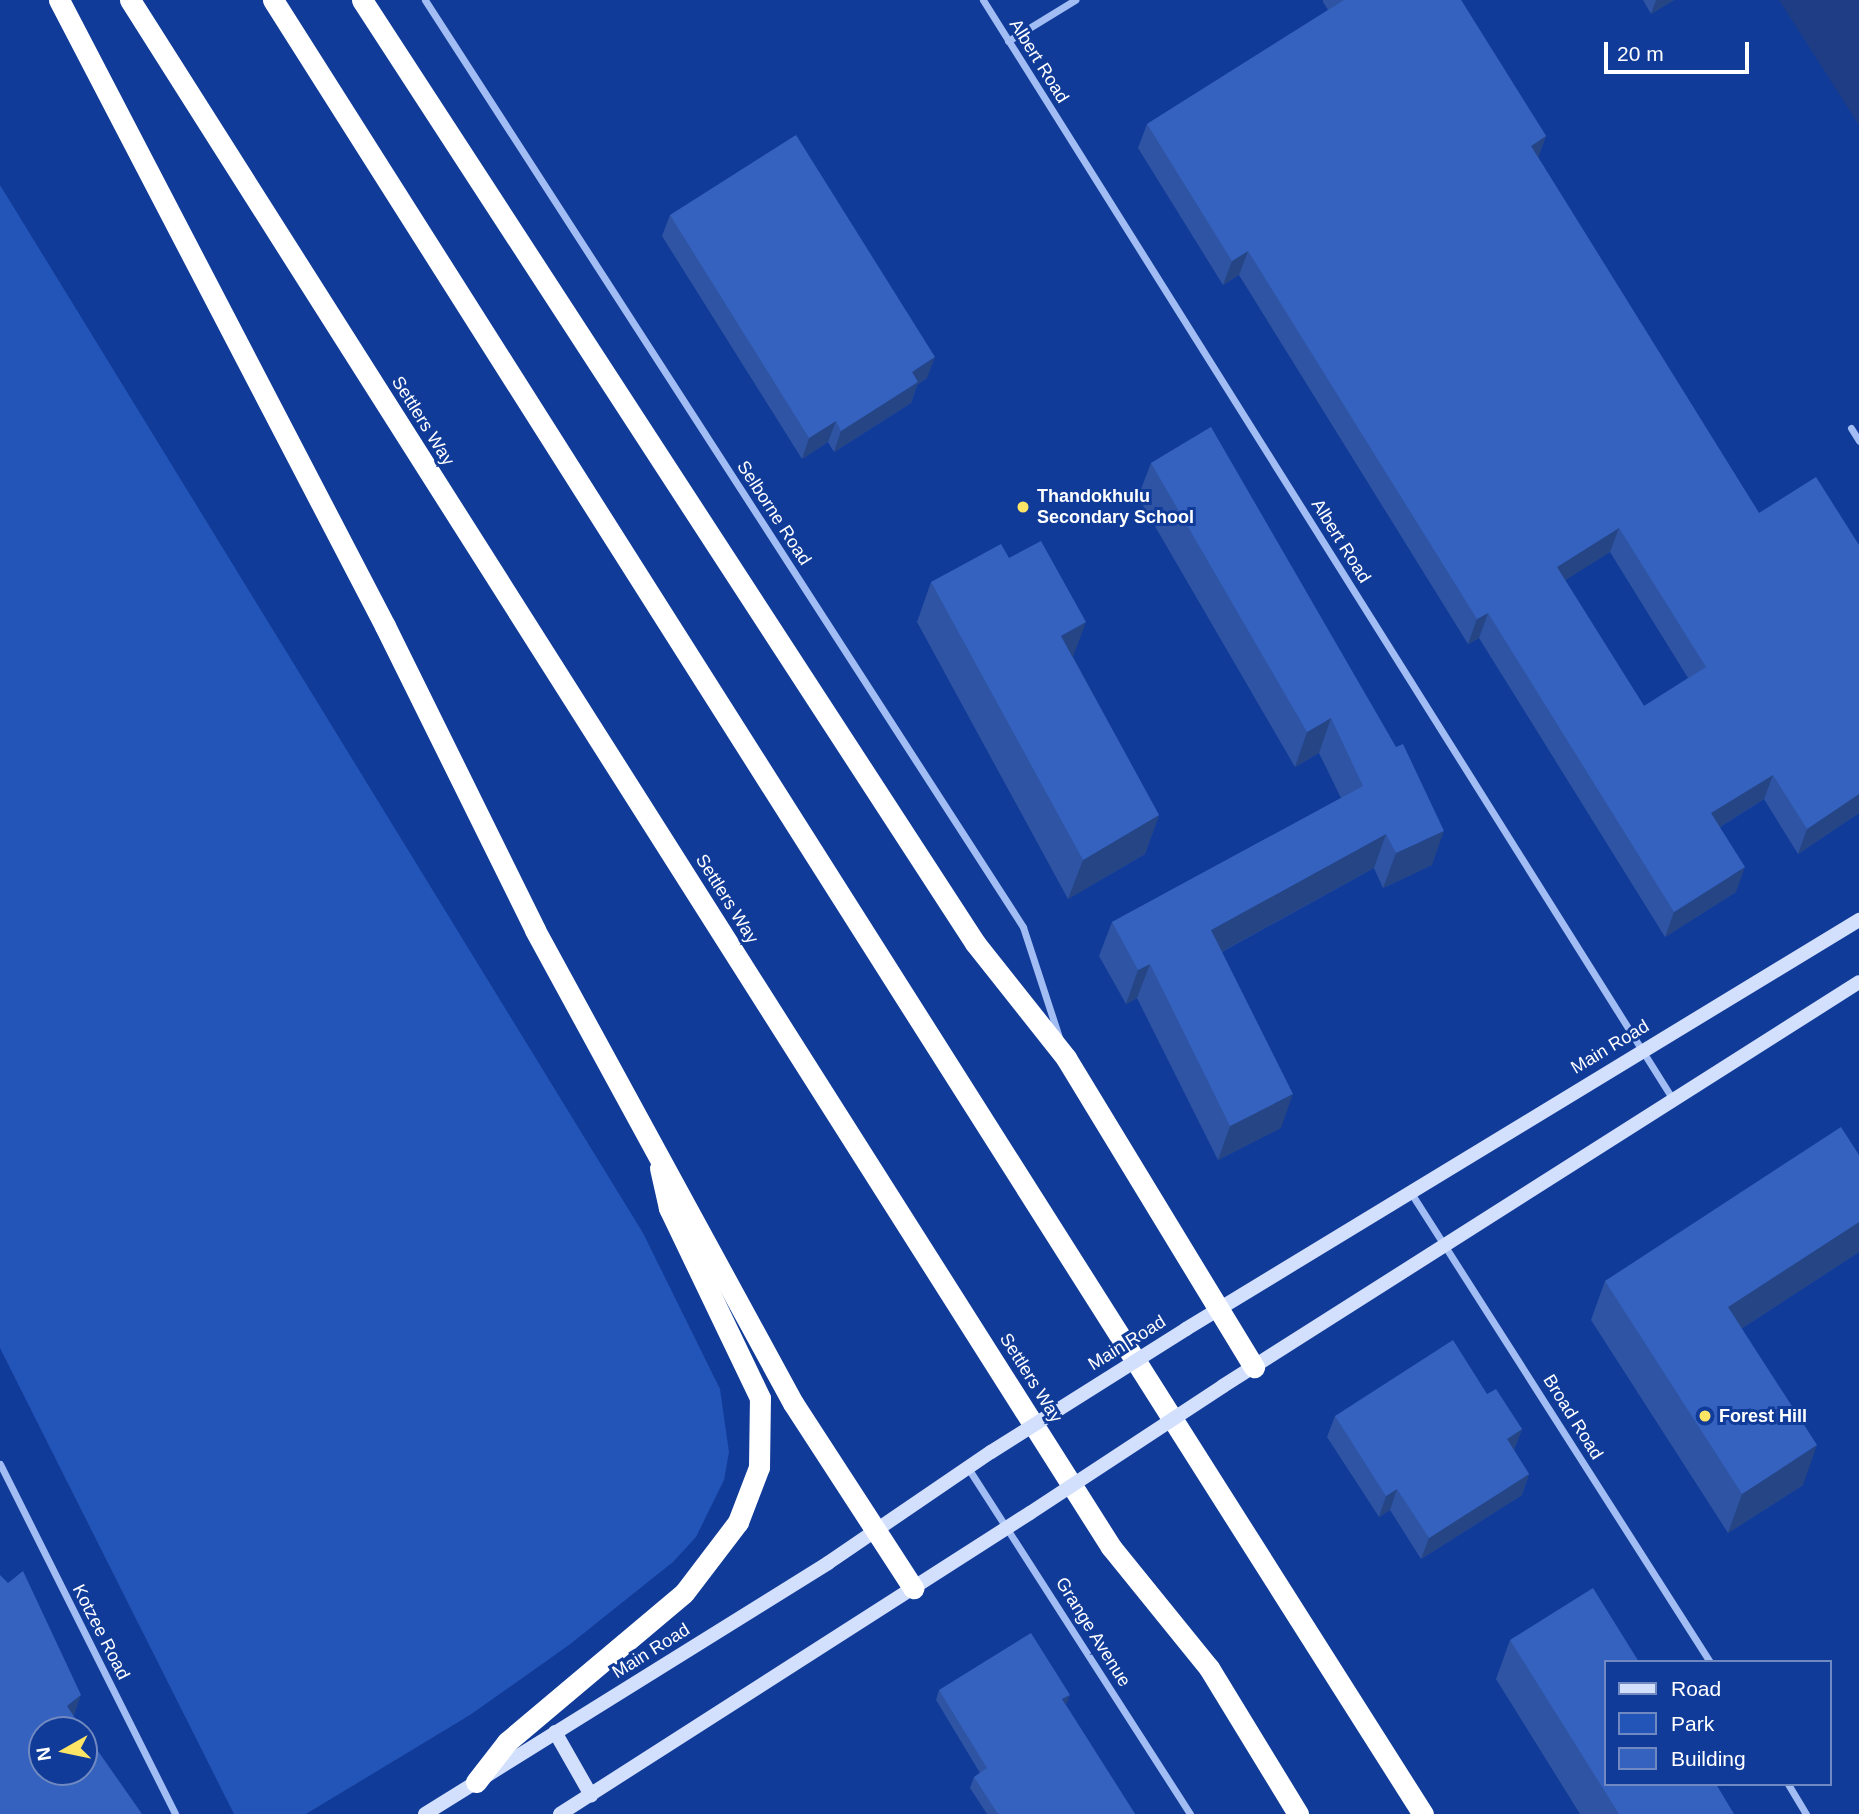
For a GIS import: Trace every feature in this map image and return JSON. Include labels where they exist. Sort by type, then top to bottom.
[{"type":"highway","points":[[59,0],[385,626],[535,930],[653,1139],[793,1403],[913,1588]]},
{"type":"highway","name":"Settlers Way","points":[[130,0],[1111,1547],[1209,1668],[1298,1814]]},
{"type":"highway","points":[[273,0],[1423,1814]]},
{"type":"highway","points":[[362,0],[975,943],[1066,1058],[1254,1367]]},
{"type":"highway","points":[[476,1782],[508,1742],[684,1593],[738,1522],[759,1467],[760,1398],[669,1208],[653,1139]]},
{"type":"highway","points":[[1276,1775],[1307,1814]]},
{"type":"main road","name":"Main Road","points":[[425,1814],[874,1530],[991,1452],[1409,1189],[1859,920]]},
{"type":"main road","points":[[561,1814],[1672,1098],[1859,982]]},
{"type":"main road","points":[[555,1732],[591,1795]]},
{"type":"street","name":"Selborne Road","points":[[425,0],[1023,927],[1066,1058]]},
{"type":"street","name":"Albert Road","points":[[983,0],[1672,1098]]},
{"type":"street","points":[[1008,41],[1075,0]]},
{"type":"street","points":[[1851,428],[1859,441]]},
{"type":"street","name":"Broad Road","points":[[1409,1189],[1709,1660]]},
{"type":"street","name":"Kotzee Road","points":[[0,1464],[174,1814]]},
{"type":"street","name":"Grange Avenue","points":[[968,1468],[1190,1814]]},
{"type":"street","points":[[1788,1786],[1806,1814]]},
{"type":"green space","points":[[0,185],[643,1233],[720,1389],[729,1452],[724,1480],[696,1537],[673,1562],[569,1645],[470,1715],[306,1814],[234,1814],[0,1348]]},
{"type":"shaded area","points":[[1779,0],[1859,0],[1859,125]]},
{"type":"building","points":[[1344,0],[1461,0],[1546,136],[1531,146],[1759,513],[1816,477],[1859,545],[1859,794],[1807,829],[1773,775],[1711,813],[1745,867],[1674,912],[1488,613],[1477,619],[1248,251],[1232,261],[1147,124]],"holes":[[[1619,528],[1706,667],[1644,706],[1557,567]]]},
{"type":"building","points":[[796,135],[935,357],[912,372],[918,382],[841,431],[836,421],[809,438],[670,215]]},
{"type":"building","points":[[1211,427],[1396,747],[1403,744],[1444,831],[1396,853],[1386,834],[1211,930],[1293,1094],[1230,1126],[1150,964],[1138,970],[1112,922],[1363,786],[1331,718],[1307,732],[1151,463]]},
{"type":"building","points":[[1041,541],[1086,622],[1061,636],[1159,815],[1083,860],[931,582],[1001,544],[1009,558]]},
{"type":"building","name":"Forest Hill","points":[[1841,1127],[1859,1155],[1859,1222],[1728,1307],[1817,1445],[1742,1494],[1605,1281]]},
{"type":"building","points":[[1453,1340],[1487,1394],[1496,1389],[1522,1429],[1507,1439],[1529,1474],[1429,1538],[1397,1489],[1386,1496],[1335,1416]]},
{"type":"building","points":[[23,1571],[81,1695],[67,1706],[74,1716],[28,1716],[28,1786],[98,1786],[98,1751],[142,1814],[0,1814],[0,1575],[8,1583]]},
{"type":"building","points":[[1593,1588],[1638,1660],[1604,1660],[1604,1786],[1717,1786],[1734,1814],[1619,1814],[1510,1640]]},
{"type":"building","points":[[1031,1633],[1070,1695],[1062,1699],[1135,1814],[998,1814],[974,1777],[987,1768],[939,1690]]},
{"type":"place","name":"Thandokhulu Secondary School","points":[[1023,507]]},
{"type":"place","name":"Forest Hill","points":[[1705,1416]]}]
